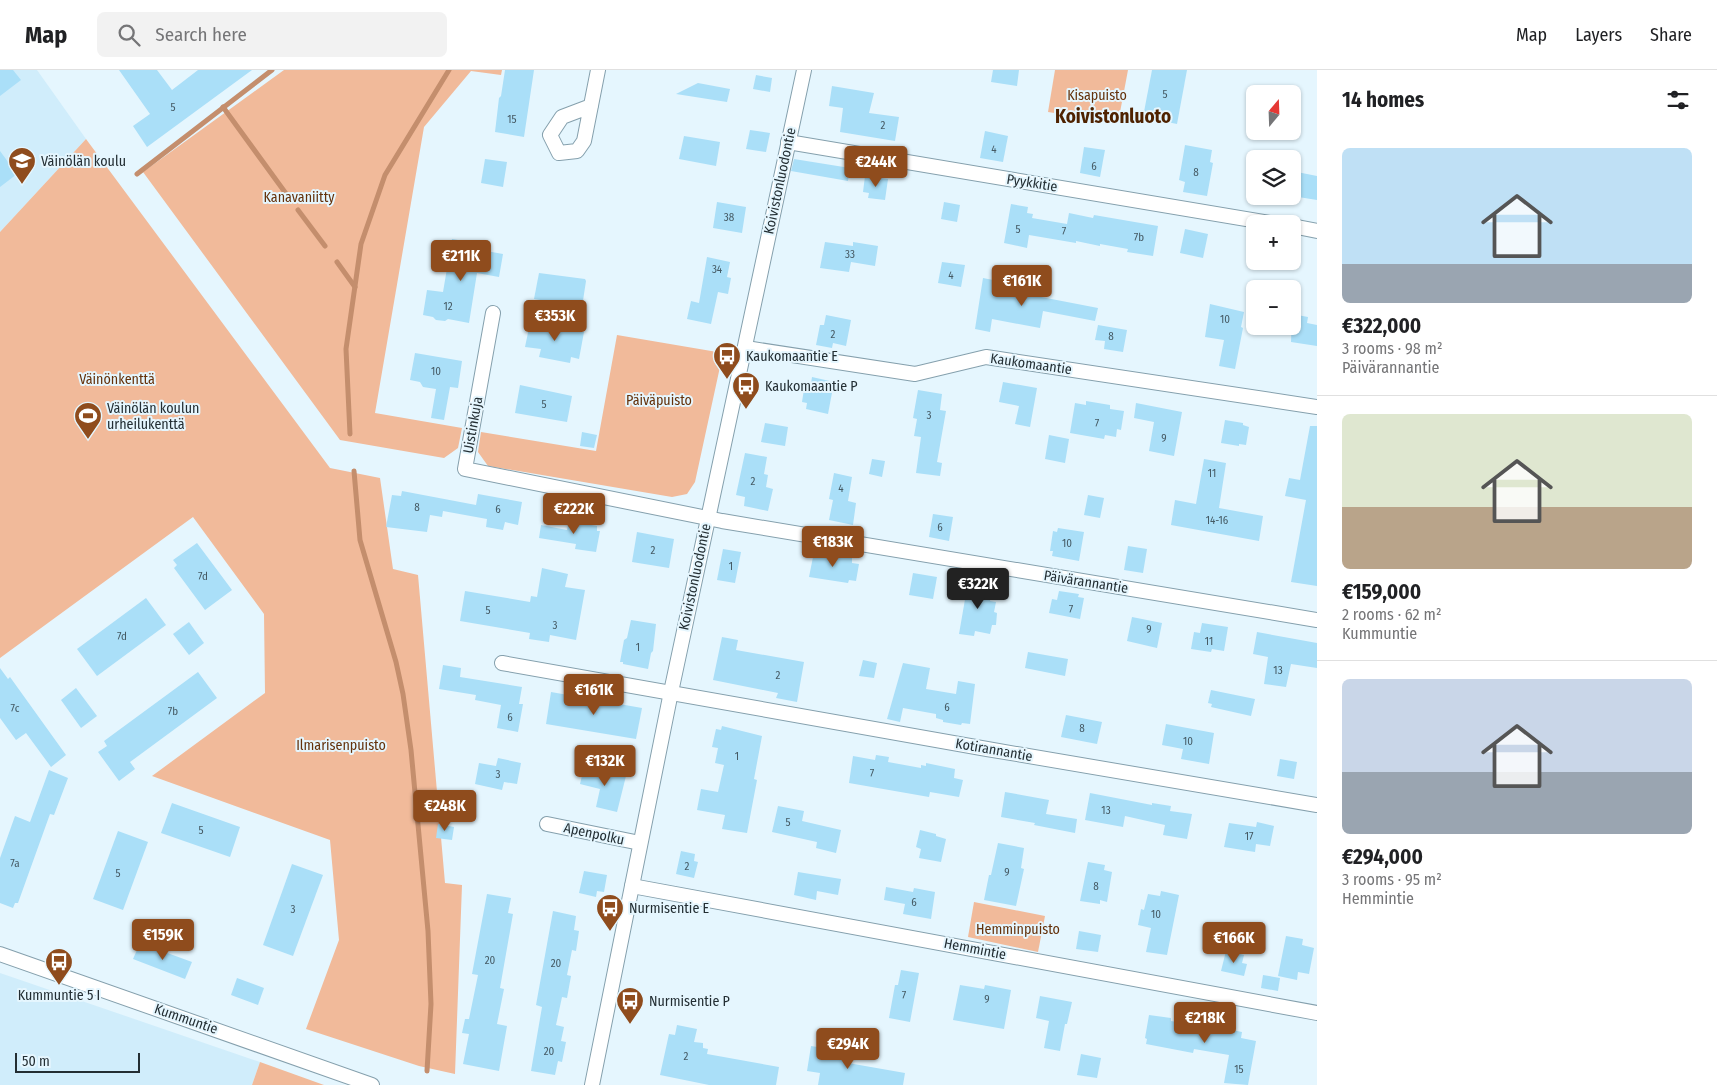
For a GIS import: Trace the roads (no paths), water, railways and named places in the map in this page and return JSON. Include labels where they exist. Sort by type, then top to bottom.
[{"type":"street","points":[[591,106],[598,70]]},
{"type":"street","name":"Koivistonluodontie","points":[[592,1085],[671,692],[804,70]]},
{"type":"street","name":"Pyykkitie","points":[[788,142],[1246,219]]},
{"type":"street","points":[[1301,227],[1317,230]]},
{"type":"street","name":"Uistinkuja","points":[[493,313],[465,469],[708,518]]},
{"type":"street","name":"Kaukomaantie","points":[[746,348],[915,374],[986,357],[1317,407]]},
{"type":"street","name":"Päivärannantie","points":[[708,518],[1317,620]]},
{"type":"street","name":"Kotirannantie","points":[[502,663],[1317,805]]},
{"type":"street","name":"Apenpolku","points":[[547,824],[640,843]]},
{"type":"street","name":"Hemmintie","points":[[632,886],[1317,1013]]},
{"type":"street","name":"Kummuntie","points":[[0,954],[372,1085]]},
{"type":"waterway","points":[[137,174],[272,70]]},
{"type":"waterway","points":[[350,434],[346,349],[361,244],[385,175],[449,70]]},
{"type":"waterway","points":[[223,107],[287,195]]},
{"type":"waterway","points":[[298,210],[325,246]]},
{"type":"waterway","points":[[337,262],[355,287]]},
{"type":"waterway","points":[[354,471],[360,540],[396,662],[403,694],[411,750],[428,931],[431,1004],[427,1071]]},
{"type":"place","name":"Väinölän koulu","points":[[22,185]]},
{"type":"place","name":"Kaukomaantie E","points":[[727,380]]},
{"type":"place","name":"Kaukomaantie P","points":[[746,410]]},
{"type":"place","name":"Väinölän koulun urheilukenttä","points":[[88,440]]},
{"type":"place","name":"Nurmisentie E","points":[[610,932]]},
{"type":"place","name":"Kummuntie 5 I","points":[[59,986]]},
{"type":"place","name":"Nurmisentie P","points":[[630,1025]]},
{"type":"district","name":"Koivistonluoto","points":[[1113,116]]},
{"type":"park label","name":"Kisapuisto","points":[[1097,95]]},
{"type":"park label","name":"Kanavaniitty","points":[[299,197]]},
{"type":"park label","name":"Väinönkenttä","points":[[117,379]]},
{"type":"park label","name":"Päiväpuisto","points":[[659,400]]},
{"type":"park label","name":"Ilmarisenpuisto","points":[[341,745]]},
{"type":"park label","name":"Hemminpuisto","points":[[1018,929]]}]
